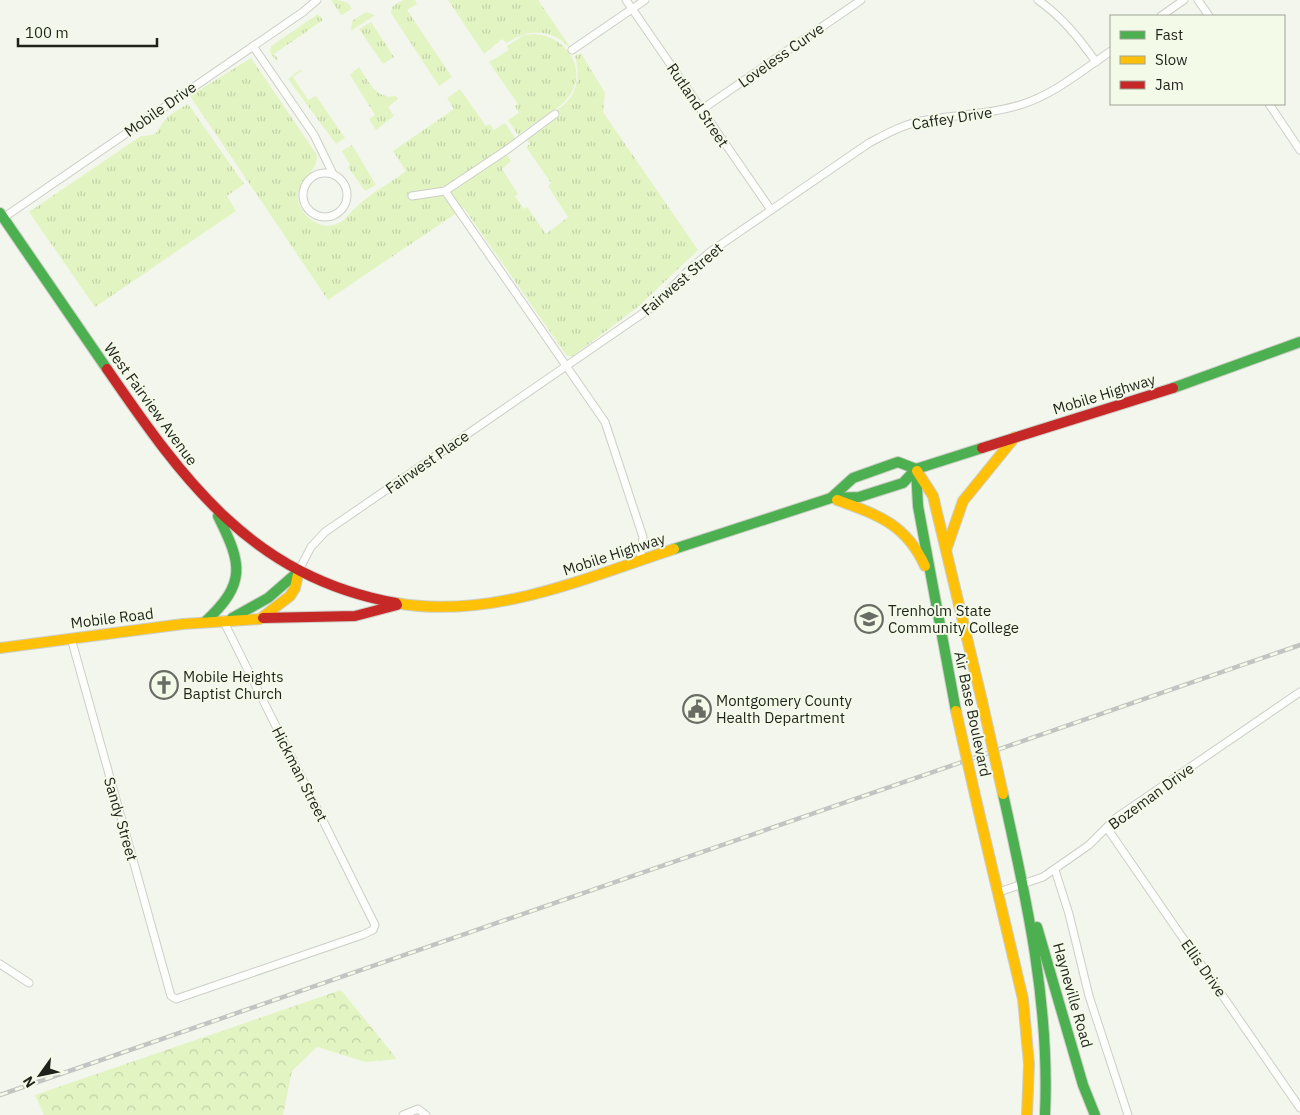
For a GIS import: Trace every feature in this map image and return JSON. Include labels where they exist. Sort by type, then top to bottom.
[{"type":"main road","name":"West Fairview Avenue","points":[[2,215],[160,446],[214,508],[248,538],[299,570],[333,585],[373,598],[400,604]]},
{"type":"main road","name":"Mobile Highway","points":[[400,604],[443,608],[500,602],[550,590],[831,498],[859,497],[903,483],[916,468],[1214,375],[1300,342]]},
{"type":"main road","points":[[946,551],[963,501],[1015,437]]},
{"type":"main road","name":"Mobile Highway","points":[[831,498],[852,478],[898,462],[916,468]]},
{"type":"main road","name":"Air Base Boulevard","points":[[916,468],[933,496],[1024,884],[1045,1023],[1045,1115]]},
{"type":"main road","name":"Air Base Boulevard","points":[[916,468],[918,506],[956,711],[976,804],[999,892],[1023,999],[1029,1064],[1027,1115]]},
{"type":"main road","points":[[831,498],[887,519],[900,529],[912,540],[922,557],[933,590]]},
{"type":"main road","points":[[205,622],[229,601],[236,584],[237,573],[230,540],[214,508]]},
{"type":"main road","name":"Mobile Road","points":[[0,648],[205,622],[246,621],[260,618],[273,611],[290,596],[295,588],[299,570]]},
{"type":"main road","name":"Mobile Road","points":[[226,620],[257,607],[274,596],[299,570]]},
{"type":"main road","points":[[260,618],[355,616],[400,604]]},
{"type":"main road","name":"Hayneville Road","points":[[1024,884],[1083,1085],[1095,1115]]},
{"type":"street","name":"Mobile Drive","points":[[2,215],[253,46],[317,0]]},
{"type":"street","name":"Rutland Street","points":[[626,0],[771,210]]},
{"type":"street","points":[[572,50],[645,0]]},
{"type":"street","name":"Loveless Curve","points":[[701,110],[861,0]]},
{"type":"street","points":[[1038,0],[1062,19],[1078,36],[1096,62]]},
{"type":"street","points":[[1163,15],[1184,0]]},
{"type":"street","points":[[1198,0],[1208,15]]},
{"type":"street","points":[[253,46],[314,135],[333,174],[341,179],[346,187],[348,196],[340,212],[322,217],[313,214],[303,198],[304,189],[308,181],[315,175],[324,172],[333,174]]},
{"type":"street","name":"Caffey Drive","points":[[771,210],[869,143],[889,132],[920,122],[997,111],[1022,104],[1055,90],[1110,52]]},
{"type":"street","points":[[1270,105],[1300,150]]},
{"type":"street","points":[[412,196],[445,191],[505,152],[555,114]]},
{"type":"street","points":[[445,191],[608,426],[643,537],[640,560]]},
{"type":"street","name":"Fairwest Street","points":[[567,365],[655,306],[689,270],[710,252],[771,210]]},
{"type":"street","name":"Fairwest Place","points":[[299,570],[311,547],[325,532],[567,365]]},
{"type":"street","name":"Hickman Street","points":[[173,998],[176,999],[353,938],[375,928],[226,620]]},
{"type":"street","name":"Sandy Street","points":[[71,638],[96,734],[173,998]]},
{"type":"street","name":"Bozeman Drive","points":[[999,892],[1043,877],[1055,870],[1089,845],[1116,818],[1300,692]]},
{"type":"street","name":"Ellis Drive","points":[[1106,828],[1300,1108]]},
{"type":"street","points":[[1055,870],[1069,914],[1089,996],[1128,1115]]},
{"type":"street","points":[[0,964],[29,982]]},
{"type":"street","points":[[403,1115],[418,1109],[426,1115]]},
{"type":"green space","points":[[331,0],[346,2],[352,9],[341,15]]},
{"type":"green space","points":[[403,0],[415,0],[417,4],[407,10],[452,77],[439,86],[391,13],[392,7]]},
{"type":"green space","points":[[448,0],[538,0],[572,50],[565,43],[549,34],[533,33],[524,34],[507,43],[502,39],[484,54]]},
{"type":"green space","points":[[366,12],[375,15],[351,31],[352,21]]},
{"type":"green space","points":[[318,14],[323,20],[274,54],[278,59],[277,62],[270,52],[271,46]]},
{"type":"green space","points":[[371,22],[394,57],[383,64],[359,29]]},
{"type":"green space","points":[[535,34],[558,42],[566,49],[576,68],[576,79],[573,90],[560,106],[518,135],[508,120],[519,113],[515,106],[518,104],[489,62],[509,50],[507,46],[524,35]]},
{"type":"green space","points":[[581,53],[605,93],[603,112],[698,250],[639,306],[573,356],[567,356],[464,208],[328,300],[190,96],[251,58],[317,155],[314,167],[301,186],[298,200],[307,217],[326,226],[341,222],[368,197],[406,171],[393,151],[454,109],[447,98],[460,89],[486,126],[490,124],[494,130],[505,123],[519,144],[505,151],[511,161],[502,169],[518,194],[515,196],[524,209],[527,207],[546,234],[568,217],[548,186],[551,183],[526,147],[530,144],[526,139],[561,115],[557,110],[569,99],[576,86],[578,72],[575,56]]},
{"type":"green space","points":[[359,67],[378,93],[389,97],[396,96],[398,99],[388,107],[394,116],[376,130],[369,119],[375,115],[350,75]]},
{"type":"green space","points":[[301,69],[302,71],[293,77],[308,100],[316,96],[345,138],[336,144],[288,79]]},
{"type":"green space","points":[[188,104],[244,184],[227,196],[236,211],[95,307],[29,212],[141,136],[155,134],[170,115]]},
{"type":"green space","points":[[352,145],[376,185],[365,191],[348,167],[350,165],[342,151]]},
{"type":"green space","points":[[341,990],[397,1059],[366,1062],[317,1047],[292,1071],[283,1115],[44,1115],[35,1095]]},
{"type":"railway","points":[[0,1095],[1300,645]]},
{"type":"traffic: fast","points":[[0,213],[107,369]]},
{"type":"traffic: fast","points":[[1173,388],[1300,342]]},
{"type":"traffic: fast","points":[[674,549],[831,498],[859,497],[903,483],[916,469],[982,448]]},
{"type":"traffic: fast","points":[[831,498],[853,478],[898,462],[916,469]]},
{"type":"traffic: fast","points":[[916,469],[918,506],[956,711]]},
{"type":"traffic: fast","points":[[205,622],[228,596],[234,584],[236,572],[236,560],[232,547],[218,516]]},
{"type":"traffic: fast","points":[[232,618],[268,598],[299,571]]},
{"type":"traffic: fast","points":[[1003,794],[1035,953],[1044,1033],[1045,1115]]},
{"type":"traffic: fast","points":[[1037,927],[1083,1085],[1095,1115]]},
{"type":"traffic: slow","points":[[946,550],[963,501],[1015,437]]},
{"type":"traffic: slow","points":[[917,471],[933,496],[982,701]]},
{"type":"traffic: slow","points":[[837,500],[878,516],[900,531],[909,540],[925,566]]},
{"type":"traffic: slow","points":[[396,603],[432,607],[467,606],[503,601],[572,583],[674,549]]},
{"type":"traffic: slow","points":[[0,648],[183,624],[260,619],[290,596],[295,588],[299,570]]},
{"type":"traffic: slow","points":[[982,701],[1003,794]]},
{"type":"traffic: slow","points":[[956,711],[977,804]]},
{"type":"traffic: slow","points":[[977,804],[1023,999],[1029,1064],[1027,1115]]},
{"type":"traffic: jam","points":[[107,369],[164,449],[194,485],[226,518],[262,547],[301,571],[345,590],[396,603]]},
{"type":"traffic: jam","points":[[982,448],[1173,388]]},
{"type":"traffic: jam","points":[[263,618],[355,616],[397,605]]},
{"type":"place","name":"Trenholm State Community College","points":[[869,619]]},
{"type":"place","name":"Mobile Heights Baptist Church","points":[[164,685]]},
{"type":"place","name":"Montgomery County Health Department","points":[[697,709]]}]
